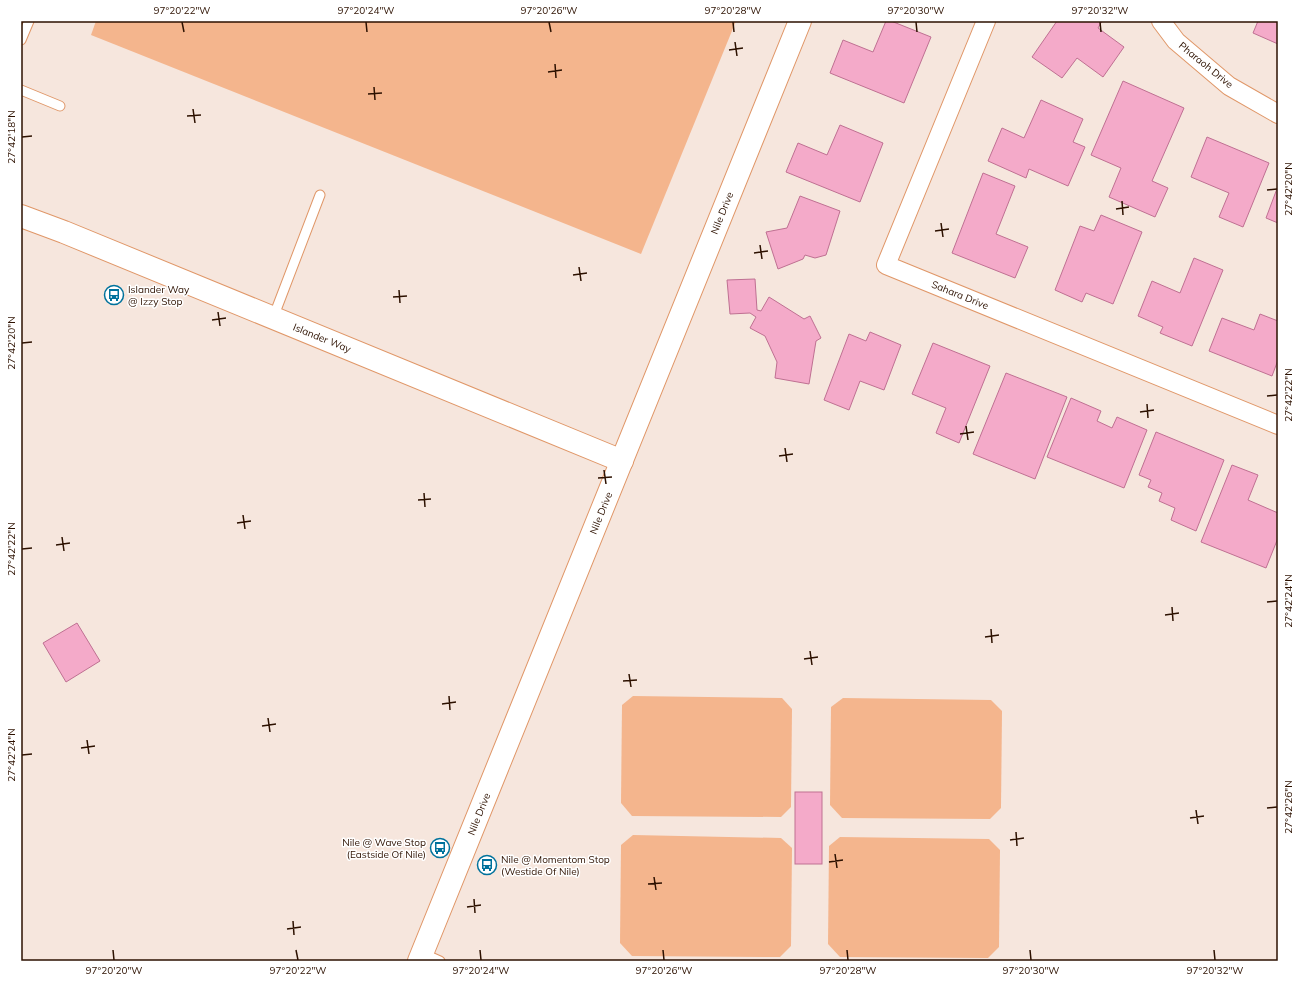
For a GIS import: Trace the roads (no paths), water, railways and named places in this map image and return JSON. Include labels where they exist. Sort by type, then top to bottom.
[{"type":"main road","name":"Nile Drive","points":[[427,958],[622,461],[800,21]]},
{"type":"main road","name":"Islander Way","points":[[21,216],[64,232],[622,461]]},
{"type":"street","name":"Sahara Drive","points":[[986,21],[886,265],[1278,425]]},
{"type":"street","name":"Pharaoh Drive","points":[[1161,21],[1176,41],[1229,86],[1278,114]]},
{"type":"lane","points":[[21,40],[29,21]]},
{"type":"lane","points":[[21,90],[60,106]]},
{"type":"lane","points":[[273,318],[320,195]]},
{"type":"place","name":"Islander Way @ Izzy Stop","points":[[114,295]]},
{"type":"place","name":"Nile @ Wave Stop (Eastside Of Nile)","points":[[440,848]]},
{"type":"place","name":"Nile @ Momentom Stop (Westide Of Nile)","points":[[487,865]]}]
